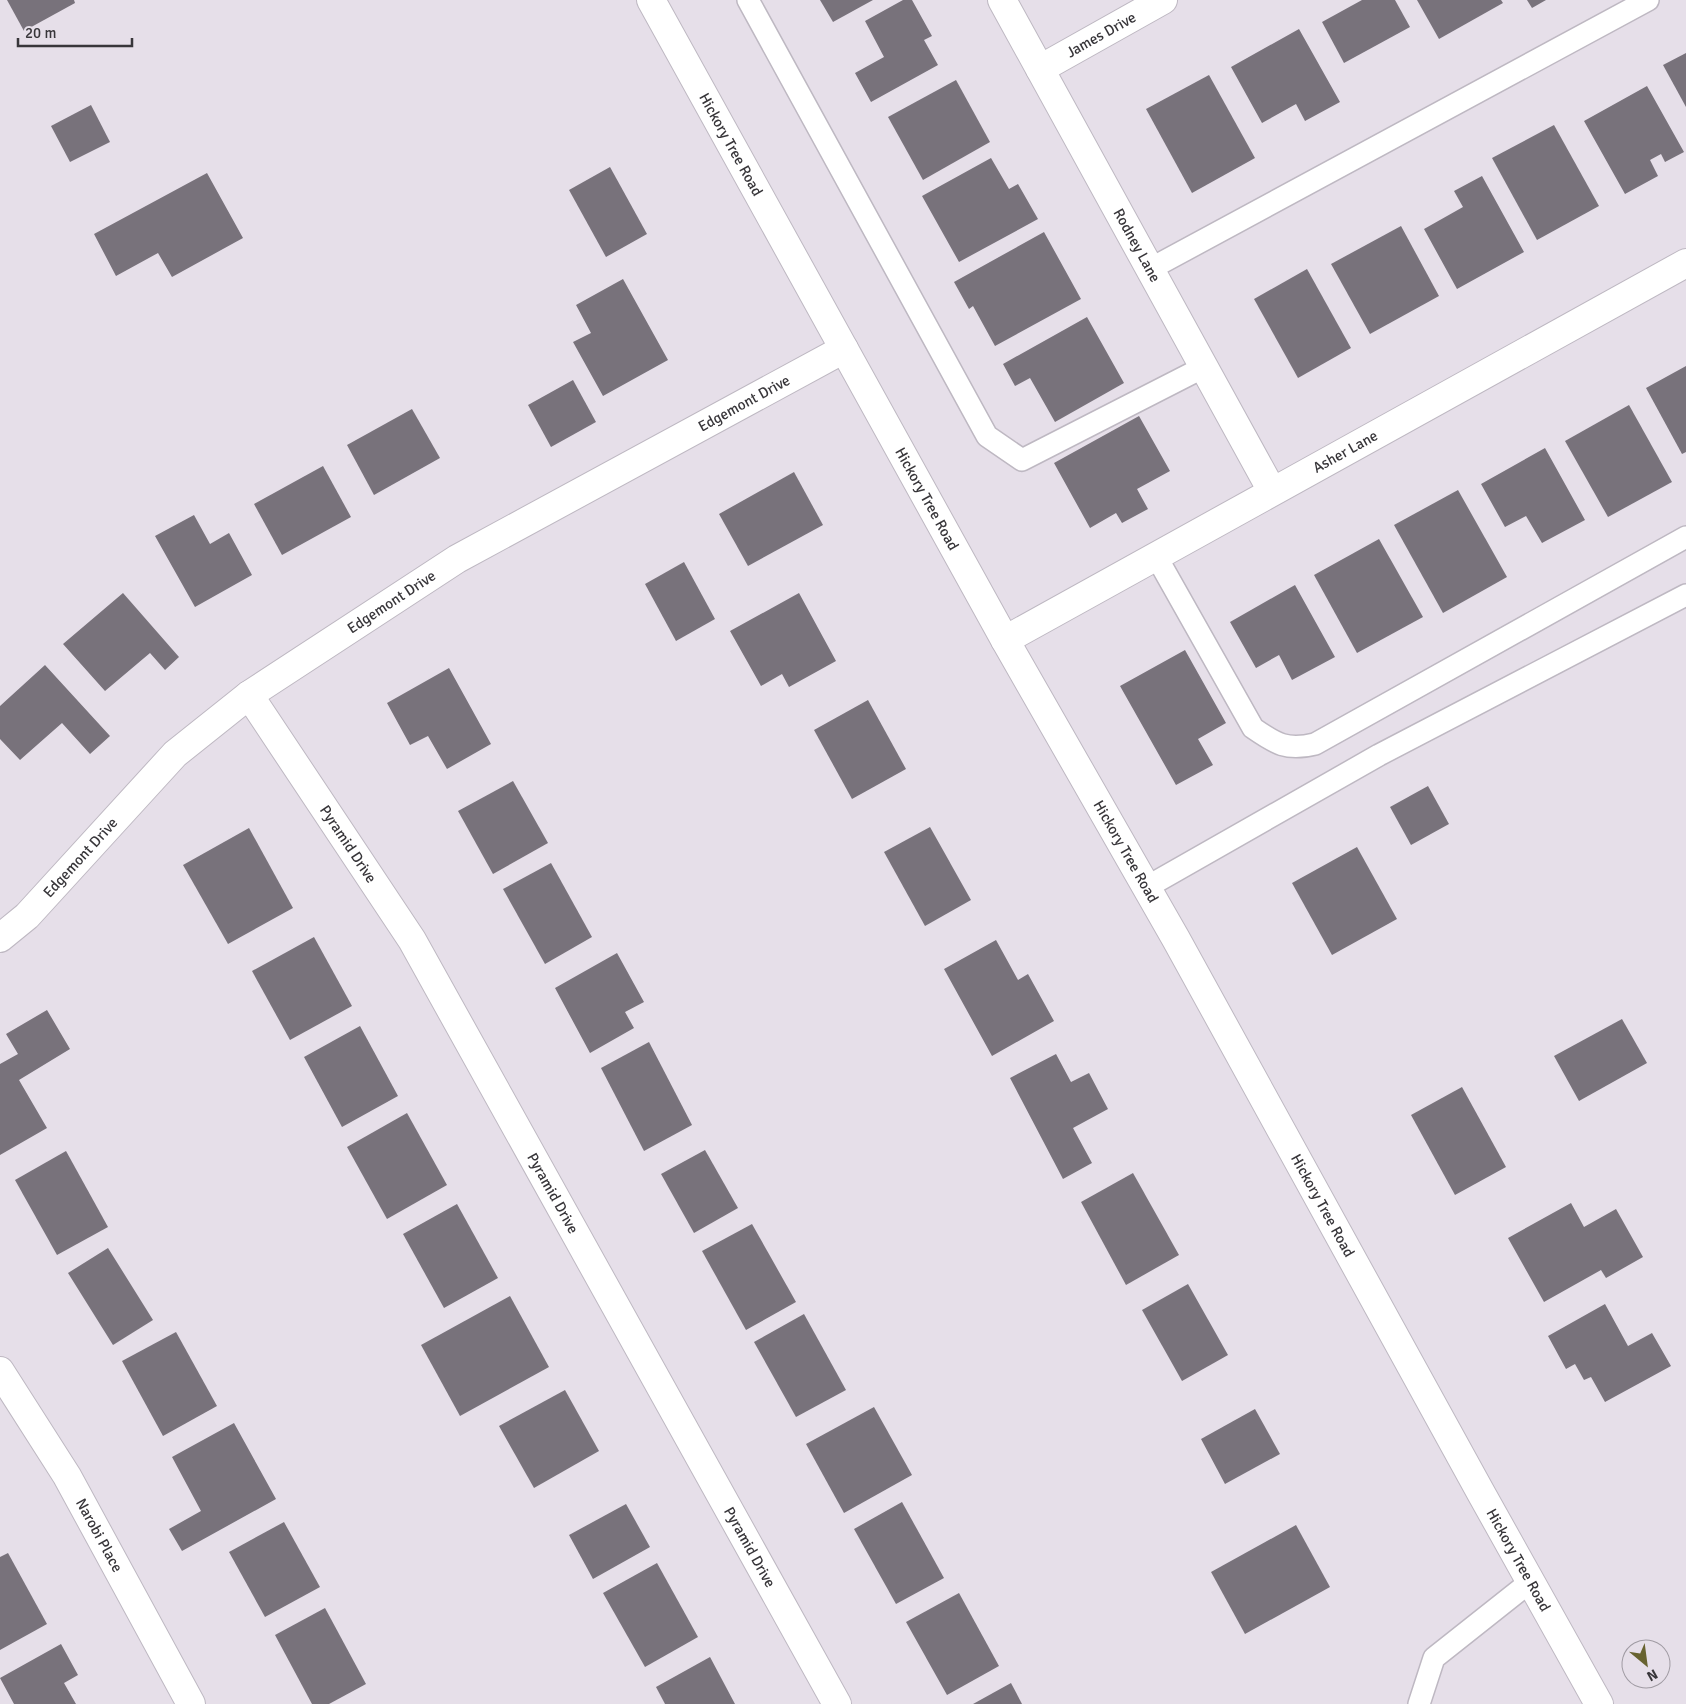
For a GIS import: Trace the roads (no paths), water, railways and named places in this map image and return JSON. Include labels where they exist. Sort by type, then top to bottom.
[{"type":"street","name":"Hickory Tree Road","points":[[651,0],[1004,640],[1147,887],[1599,1704]]},
{"type":"street","name":"Rodney Lane","points":[[1002,0],[1272,492]]},
{"type":"street","name":"James Drive","points":[[1040,68],[1163,0]]},
{"type":"street","name":"Asher Lane","points":[[1004,640],[1686,263]]},
{"type":"street","name":"Edgemont Drive","points":[[0,938],[27,916],[175,754],[249,695],[457,559],[844,349]]},
{"type":"street","name":"Pyramid Drive","points":[[249,695],[412,940],[837,1704]]},
{"type":"street","name":"Narobi Place","points":[[0,1371],[67,1476],[191,1704]]},
{"type":"lane","points":[[748,0],[987,436],[1022,460],[1204,367]]},
{"type":"lane","points":[[1150,269],[1648,0]]},
{"type":"lane","points":[[1156,556],[1253,728],[1274,743],[1297,748],[1315,744],[1686,537]]},
{"type":"lane","points":[[1147,887],[1379,755],[1686,595]]},
{"type":"lane","points":[[1419,1704],[1434,1658],[1530,1582]]}]
